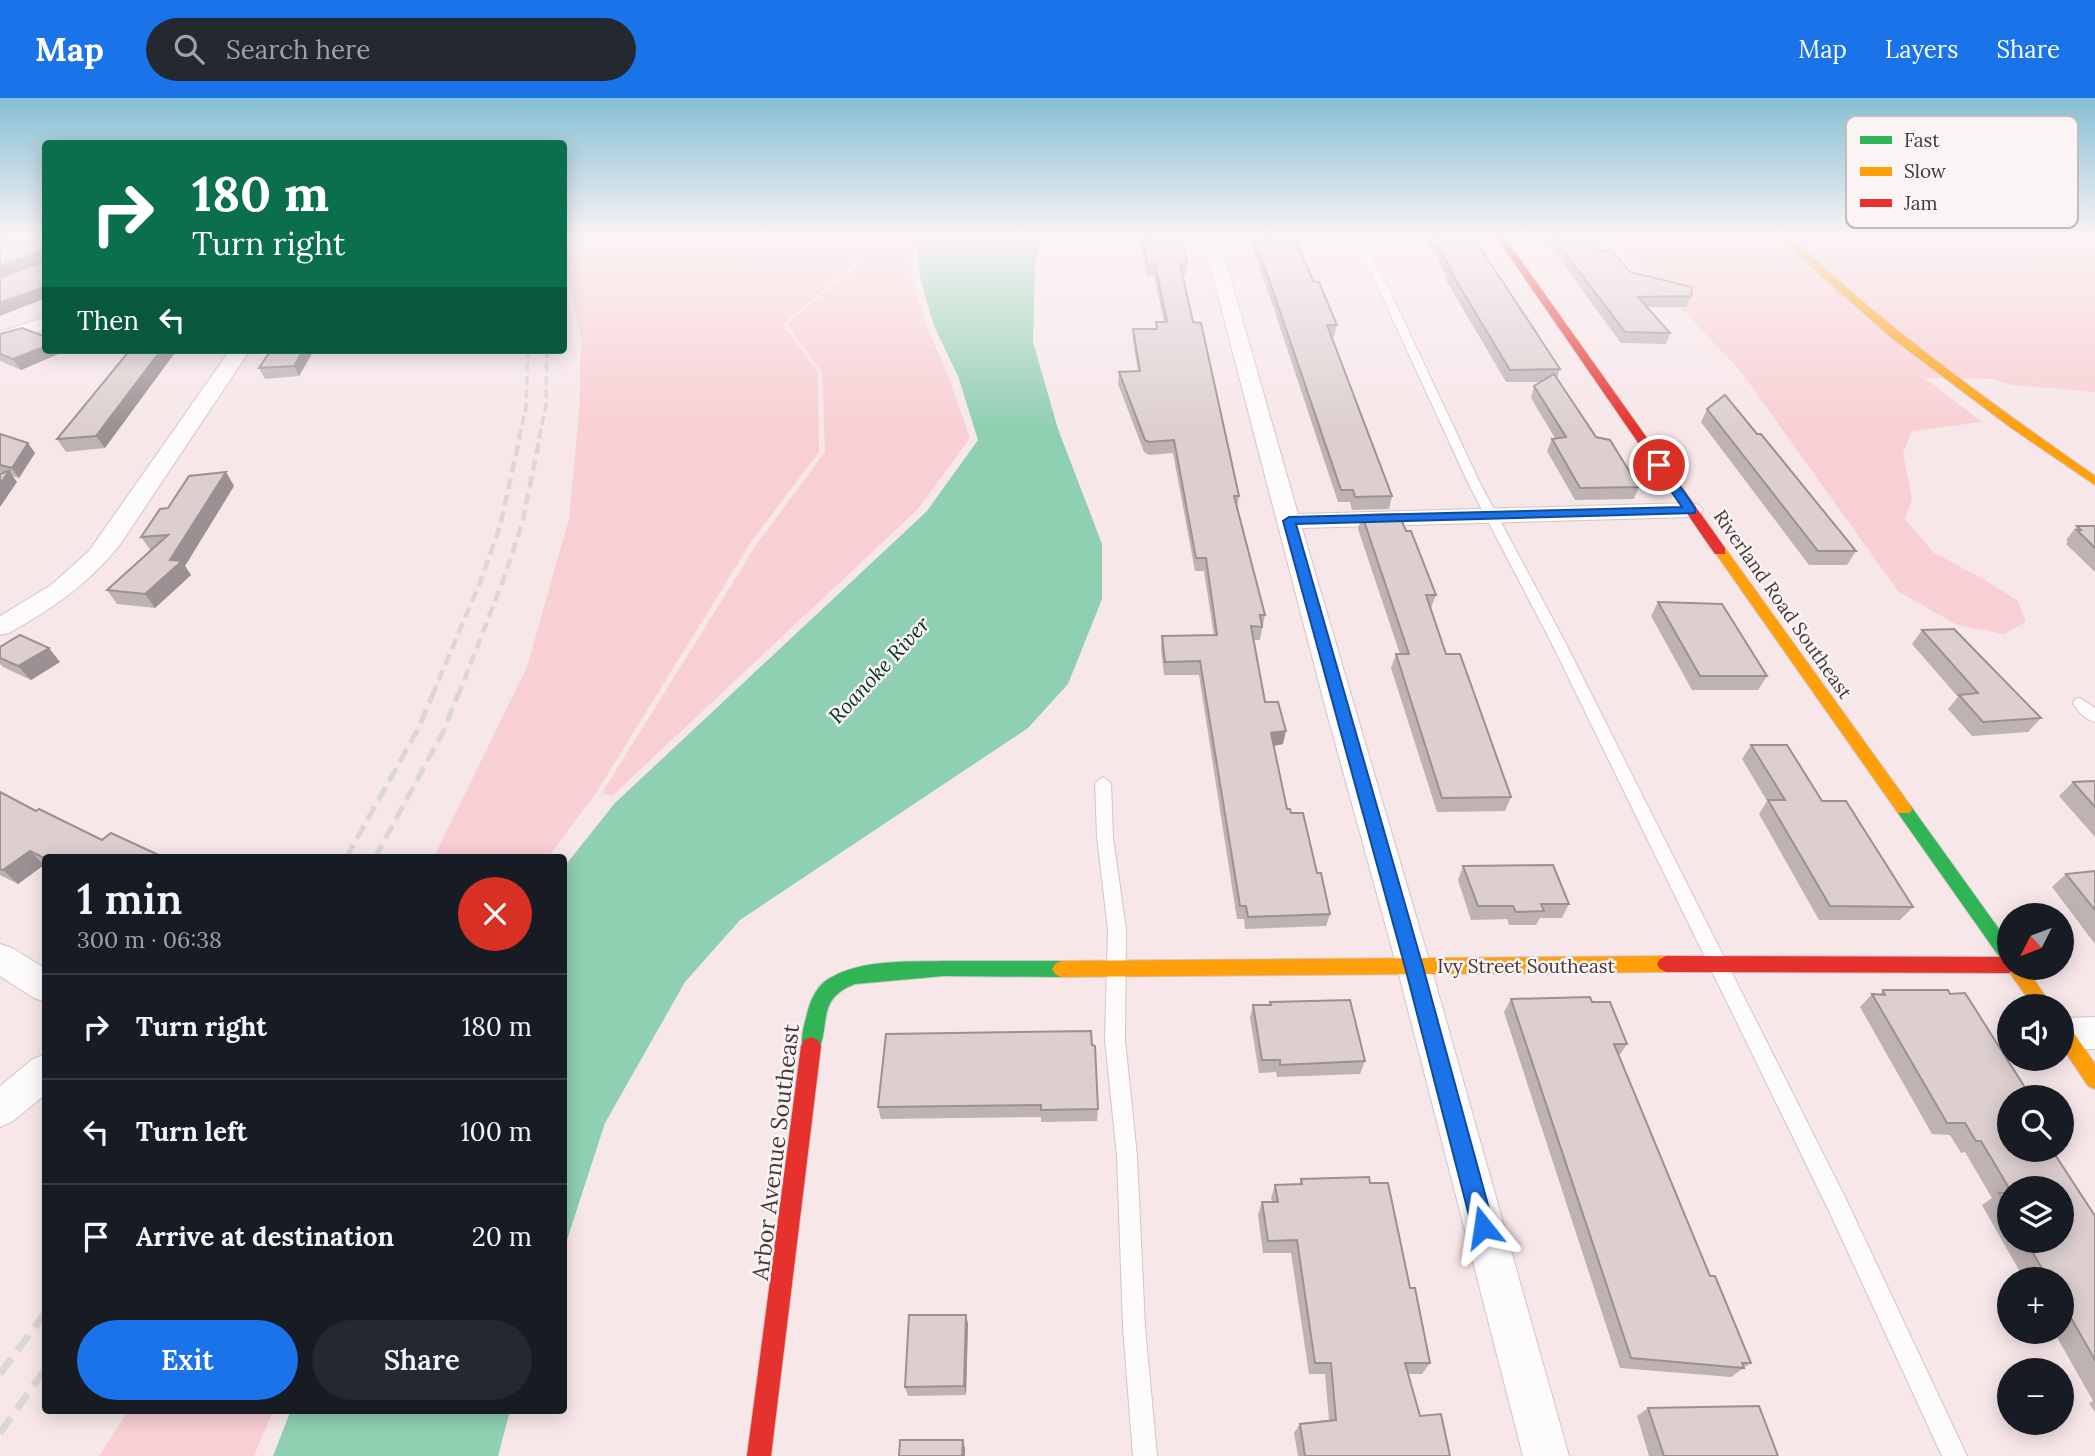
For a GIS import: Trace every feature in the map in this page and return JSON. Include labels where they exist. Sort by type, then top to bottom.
[{"type":"street","points":[[1228,301],[1414,967],[1546,1456]]},
{"type":"street","name":"Riverland Road Southeast","points":[[1545,301],[1997,940]]},
{"type":"street","points":[[1851,301],[1878,325],[2095,481]]},
{"type":"street","points":[[0,339],[42,323]]},
{"type":"street","points":[[0,628],[55,596],[92,564],[237,354]]},
{"type":"street","points":[[1289,521],[1691,510]]},
{"type":"street","points":[[0,958],[42,984]]},
{"type":"street","name":"Ivy Street Southeast","points":[[959,970],[1716,964],[1997,965]]},
{"type":"street","name":"Arbor Avenue Southeast","points":[[759,1456],[815,1014],[821,1000],[835,984],[856,975],[959,970]]},
{"type":"street","points":[[2074,1033],[2095,1033]]},
{"type":"street","points":[[2074,1050],[2095,1080]]},
{"type":"street","points":[[0,1109],[42,1074]]},
{"type":"lane","points":[[1390,301],[1492,516],[1563,652],[1837,1204],[1955,1456]]},
{"type":"lane","points":[[2080,703],[2095,717]]},
{"type":"lane","points":[[1103,783],[1105,837],[1117,930],[1115,1040],[1128,1156],[1134,1327],[1145,1456]]},
{"type":"shaded area","points":[[573,301],[810,301],[783,324],[818,373],[819,452],[751,542],[596,793],[550,854],[435,854],[527,667],[569,519],[579,413],[581,339]]},
{"type":"shaded area","points":[[814,301],[919,301],[970,438],[918,509],[612,796],[602,793],[757,544],[825,452],[822,373],[787,324]]},
{"type":"shaded area","points":[[1675,301],[2095,301],[2095,392],[2012,385],[1993,379],[1924,378],[1982,422],[1912,431],[1903,453],[1912,499],[1905,519],[1934,553],[2018,601],[2026,622],[2004,634],[1957,625],[1898,591],[1742,373]]},
{"type":"shaded area","points":[[126,1414],[272,1414],[254,1456],[99,1456]]},
{"type":"water","name":"Roanoke River","points":[[927,301],[1034,301],[1033,342],[1058,429],[1102,544],[1102,599],[1068,684],[1028,728],[740,920],[685,982],[605,1123],[567,1240],[567,863],[615,803],[927,511],[978,440],[958,376],[934,326]]},
{"type":"water","points":[[289,1414],[509,1414],[498,1456],[273,1456]]},
{"type":"building","points":[[1163,301],[1188,301],[1193,322],[1201,323],[1239,496],[1234,496],[1265,615],[1260,615],[1262,627],[1251,626],[1265,702],[1278,702],[1286,731],[1271,733],[1287,809],[1290,809],[1291,813],[1303,813],[1330,914],[1248,917],[1246,906],[1240,906],[1200,661],[1165,662],[1162,636],[1217,635],[1206,558],[1196,558],[1174,440],[1145,440],[1119,372],[1140,371],[1133,329],[1157,329],[1156,322],[1167,322]]},
{"type":"building","points":[[1277,301],[1327,301],[1337,325],[1327,325],[1392,496],[1355,497],[1353,490],[1341,490]]},
{"type":"building","points":[[1469,301],[1516,301],[1560,369],[1510,370]]},
{"type":"building","points":[[1602,301],[1642,301],[1670,333],[1625,332]]},
{"type":"building","points":[[22,328],[42,336],[42,348],[13,359],[0,354],[0,334]]},
{"type":"building","points":[[127,354],[158,354],[96,436],[57,439]]},
{"type":"building","points":[[268,354],[301,354],[294,366],[259,368]]},
{"type":"building","points":[[1554,374],[1596,437],[1610,440],[1639,487],[1580,488],[1552,439],[1566,437],[1534,386]]},
{"type":"building","points":[[1725,395],[1757,434],[1761,434],[1856,551],[1818,551],[1707,409]]},
{"type":"building","points":[[0,434],[28,443],[12,468],[0,465]]},
{"type":"building","points":[[9,471],[0,484],[0,474]]},
{"type":"building","points":[[226,472],[170,560],[182,561],[145,594],[107,590],[168,535],[141,537],[160,509],[168,508],[189,476]]},
{"type":"building","points":[[1399,514],[1406,531],[1411,531],[1436,595],[1426,595],[1446,654],[1460,654],[1511,797],[1442,798],[1396,654],[1409,654],[1362,515]]},
{"type":"building","points":[[2077,526],[2095,526],[2095,548],[2077,530],[2081,530]]},
{"type":"building","points":[[1658,602],[1722,604],[1767,676],[1700,676]]},
{"type":"building","points":[[1954,629],[2041,718],[1983,722],[1959,695],[1978,693],[1922,630]]},
{"type":"building","points":[[20,635],[49,648],[18,666],[0,658],[0,647]]},
{"type":"building","points":[[1751,745],[1787,745],[1822,801],[1846,801],[1913,907],[1830,906],[1768,800],[1785,800]]},
{"type":"building","points":[[2095,781],[2095,807],[2073,782]]},
{"type":"building","points":[[0,792],[102,840],[111,833],[156,854],[42,854],[42,857],[30,851],[3,870],[0,869]]},
{"type":"building","points":[[1553,865],[1569,904],[1541,904],[1544,911],[1516,912],[1513,906],[1478,906],[1463,866]]},
{"type":"building","points":[[2095,871],[2095,910],[2066,874]]},
{"type":"building","points":[[1883,990],[1948,990],[1950,994],[1965,993],[1997,1043],[1997,1071],[2014,1071],[2023,1085],[1997,1085],[1997,1162],[2060,1162],[2069,1176],[2002,1176],[1981,1141],[1976,1141],[1965,1123],[1947,1123],[1872,994],[1885,995]]},
{"type":"building","points":[[1590,997],[1592,1002],[1610,1002],[1627,1044],[1614,1044],[1710,1276],[1715,1276],[1751,1363],[1742,1363],[1744,1368],[1631,1358],[1511,999]]},
{"type":"building","points":[[1350,1000],[1365,1061],[1280,1065],[1280,1060],[1262,1060],[1253,1005],[1271,1005],[1270,1002]]},
{"type":"building","points":[[1091,1031],[1092,1045],[1095,1046],[1098,1109],[1041,1110],[1041,1105],[878,1107],[886,1034]]},
{"type":"building","points":[[1369,1177],[1370,1183],[1388,1183],[1410,1288],[1415,1288],[1430,1363],[1405,1363],[1420,1416],[1441,1414],[1450,1456],[1305,1456],[1300,1424],[1336,1420],[1331,1363],[1315,1363],[1297,1240],[1268,1241],[1262,1202],[1278,1202],[1275,1185],[1302,1184],[1301,1179]]},
{"type":"building","points":[[2074,1184],[2095,1216],[2095,1360],[2074,1323],[2074,1267],[2041,1267],[2033,1253],[2074,1253]]},
{"type":"building","points":[[909,1315],[966,1315],[964,1386],[905,1387]]},
{"type":"building","points":[[1759,1406],[1778,1456],[1664,1456],[1648,1408]]},
{"type":"building","points":[[900,1440],[963,1440],[962,1456],[899,1456]]},
{"type":"railway","points":[[519,438],[526,407],[528,354]]},
{"type":"railway","points":[[539,438],[546,405],[547,354]]},
{"type":"railway","points":[[432,696],[481,580],[500,526],[520,436]]},
{"type":"railway","points":[[458,696],[522,524],[540,436]]},
{"type":"railway","points":[[348,854],[417,731],[433,694]]},
{"type":"railway","points":[[377,854],[444,730],[458,694]]},
{"type":"railway","points":[[0,1374],[42,1317]]},
{"type":"railway","points":[[0,1433],[42,1374]]},
{"type":"traffic: fast","points":[[1904,809],[1997,940]]},
{"type":"traffic: fast","points":[[811,1046],[817,1011],[824,996],[837,983],[854,977],[879,972],[944,968],[1061,969]]},
{"type":"traffic: slow","points":[[1855,301],[1935,367],[2095,481]]},
{"type":"traffic: slow","points":[[1720,551],[1904,809]]},
{"type":"traffic: slow","points":[[1061,969],[1666,964]]},
{"type":"traffic: slow","points":[[2025,980],[2034,994]]},
{"type":"traffic: slow","points":[[2074,1049],[2095,1080]]},
{"type":"traffic: jam","points":[[1545,301],[1720,551]]},
{"type":"traffic: jam","points":[[1666,964],[1997,965]]},
{"type":"traffic: jam","points":[[759,1456],[811,1046]]},
{"type":"route","points":[[1483,1227],[1414,967],[1289,521],[1691,510],[1659,465]]}]
